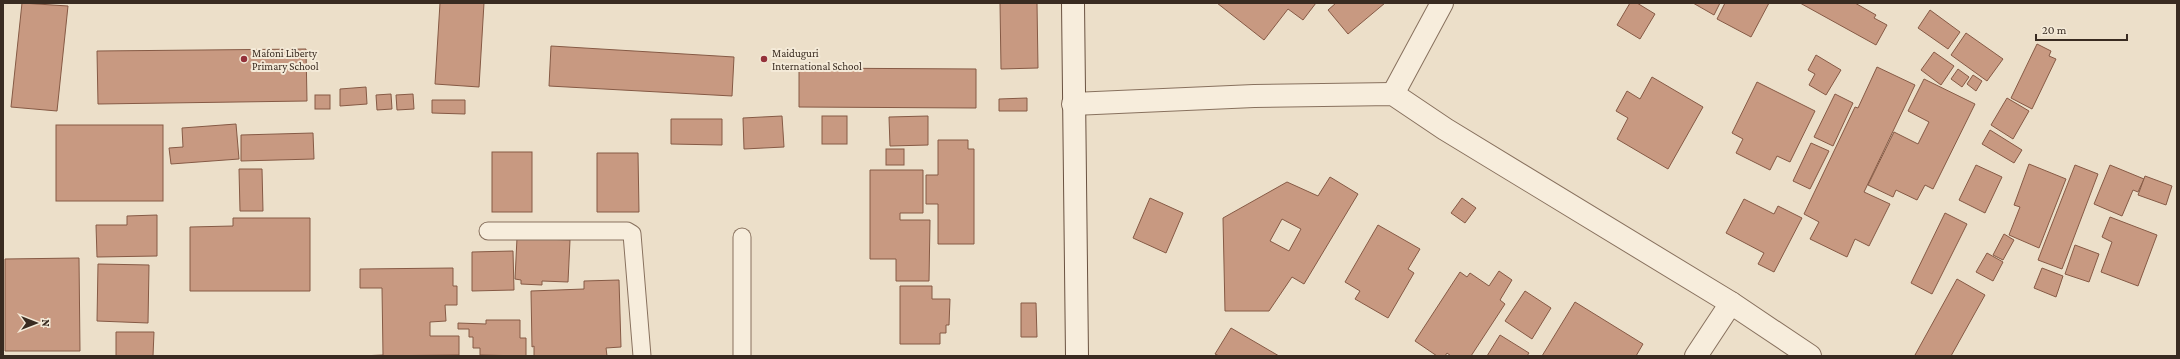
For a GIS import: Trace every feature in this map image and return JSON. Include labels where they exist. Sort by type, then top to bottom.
[{"type":"street","points":[[1073,3],[1077,356]]},
{"type":"street","points":[[1394,94],[1442,3]]},
{"type":"street","points":[[1073,104],[1254,96],[1394,94],[1445,129],[1731,303],[1810,356]]},
{"type":"street","points":[[1696,356],[1731,303]]},
{"type":"lane","points":[[488,231],[627,231],[632,234],[642,356]]},
{"type":"lane","points":[[742,237],[742,356]]},
{"type":"building","points":[[22,3],[68,6],[57,111],[11,107]]},
{"type":"building","points":[[440,3],[484,3],[479,87],[435,84]]},
{"type":"building","points":[[1000,3],[1037,3],[1038,68],[1001,69]]},
{"type":"building","points":[[1217,3],[1316,3],[1303,20],[1288,9],[1264,40]]},
{"type":"building","points":[[1336,3],[1385,3],[1348,34],[1328,10]]},
{"type":"building","points":[[1630,3],[1637,3],[1655,14],[1640,39],[1617,25]]},
{"type":"building","points":[[1693,3],[1720,3],[1714,15]]},
{"type":"building","points":[[1725,3],[1769,3],[1751,37],[1717,19]]},
{"type":"building","points":[[1800,3],[1855,3],[1876,15],[1874,18],[1887,25],[1876,45]]},
{"type":"building","points":[[1930,10],[1960,32],[1948,49],[1918,28]]},
{"type":"building","points":[[1966,33],[2003,59],[1987,81],[1951,55]]},
{"type":"building","points":[[2037,44],[2051,51],[2049,56],[2056,59],[2032,109],[2011,98]]},
{"type":"building","points":[[551,46],[734,57],[732,96],[549,86]]},
{"type":"building","points":[[306,49],[307,101],[98,104],[97,51]]},
{"type":"building","points":[[1934,52],[1954,66],[1941,85],[1921,70]]},
{"type":"building","points":[[1816,55],[1841,70],[1826,95],[1809,85],[1815,74],[1808,70]]},
{"type":"building","points":[[1877,67],[1915,85],[1864,192],[1890,204],[1869,246],[1855,239],[1847,257],[1810,239],[1819,222],[1804,214],[1855,107],[1858,108]]},
{"type":"building","points":[[799,68],[976,69],[976,108],[799,107]]},
{"type":"building","points":[[1958,69],[1969,77],[1962,87],[1951,79]]},
{"type":"building","points":[[1973,75],[1982,81],[1976,91],[1967,84]]},
{"type":"building","points":[[1652,77],[1703,107],[1668,169],[1617,139],[1628,118],[1616,111],[1627,91],[1640,99]]},
{"type":"building","points":[[1924,79],[1975,104],[1933,189],[1925,185],[1917,200],[1896,190],[1893,197],[1868,185],[1894,132],[1918,144],[1929,122],[1908,111]]},
{"type":"building","points":[[1757,82],[1815,111],[1790,162],[1777,156],[1770,170],[1736,153],[1743,139],[1732,133]]},
{"type":"building","points":[[366,87],[367,104],[340,106],[340,89]]},
{"type":"building","points":[[391,94],[392,109],[377,110],[376,95]]},
{"type":"building","points":[[413,94],[414,109],[397,110],[396,95]]},
{"type":"building","points":[[1835,94],[1853,103],[1833,146],[1814,137]]},
{"type":"building","points":[[315,95],[330,95],[330,109],[315,109]]},
{"type":"building","points":[[1027,98],[1027,111],[999,111],[999,99]]},
{"type":"building","points":[[2007,98],[2029,111],[2013,139],[1991,125]]},
{"type":"building","points":[[432,100],[465,100],[465,114],[432,113]]},
{"type":"building","points":[[782,116],[784,147],[744,149],[743,118]]},
{"type":"building","points":[[822,116],[847,116],[847,144],[822,144]]},
{"type":"building","points":[[928,116],[928,145],[890,146],[889,117]]},
{"type":"building","points":[[671,119],[722,119],[722,145],[671,144]]},
{"type":"building","points":[[236,124],[239,159],[171,164],[169,148],[183,147],[182,128]]},
{"type":"building","points":[[56,125],[163,125],[163,201],[56,201]]},
{"type":"building","points":[[1990,130],[2022,150],[2014,163],[1982,144]]},
{"type":"building","points":[[313,133],[314,159],[241,161],[241,135]]},
{"type":"building","points":[[938,140],[968,140],[968,149],[974,149],[974,244],[938,244],[938,204],[926,204],[926,175],[938,175]]},
{"type":"building","points":[[1811,143],[1829,151],[1810,189],[1793,181]]},
{"type":"building","points":[[886,149],[904,149],[904,165],[886,165]]},
{"type":"building","points":[[492,152],[532,152],[532,212],[492,212]]},
{"type":"building","points":[[597,153],[638,153],[639,212],[597,212]]},
{"type":"building","points":[[2029,164],[2066,179],[2039,248],[2009,235],[2020,207],[2014,205]]},
{"type":"building","points":[[1976,165],[2002,177],[1985,213],[1959,200]]},
{"type":"building","points":[[2075,165],[2098,174],[2062,269],[2038,260]]},
{"type":"building","points":[[2110,165],[2144,179],[2138,192],[2133,190],[2122,216],[2094,204]]},
{"type":"building","points":[[239,169],[262,169],[263,211],[240,211]]},
{"type":"building","points":[[870,170],[923,170],[923,213],[900,213],[900,220],[930,220],[929,281],[896,281],[896,259],[870,259]]},
{"type":"building","points":[[2145,176],[2172,186],[2166,205],[2138,195]]},
{"type":"building","points":[[1330,177],[1358,194],[1304,284],[1292,277],[1269,311],[1225,311],[1223,218],[1287,182],[1318,196]],"holes":[[[1282,219],[1301,229],[1289,251],[1270,241]]]},
{"type":"building","points":[[1150,198],[1183,213],[1166,253],[1133,238]]},
{"type":"building","points":[[1462,198],[1476,208],[1465,223],[1451,213]]},
{"type":"building","points":[[1744,199],[1774,214],[1778,206],[1802,218],[1774,272],[1758,264],[1764,253],[1726,233]]},
{"type":"building","points":[[1945,213],[1967,224],[1932,294],[1911,283]]},
{"type":"building","points":[[157,215],[157,256],[97,257],[96,225],[127,225],[127,216]]},
{"type":"building","points":[[2110,217],[2157,235],[2138,286],[2101,272],[2112,242],[2102,237]]},
{"type":"building","points":[[233,218],[310,218],[310,291],[190,291],[190,227],[233,226]]},
{"type":"building","points":[[1378,225],[1420,249],[1408,269],[1414,273],[1388,318],[1355,299],[1360,291],[1345,282]]},
{"type":"building","points":[[2004,234],[2014,240],[2003,260],[1993,255]]},
{"type":"building","points":[[517,238],[570,240],[568,282],[542,281],[542,285],[521,284],[521,280],[515,279]]},
{"type":"building","points":[[2075,245],[2099,254],[2089,282],[2065,274]]},
{"type":"building","points":[[513,251],[514,290],[472,291],[472,252]]},
{"type":"building","points":[[1987,253],[2003,262],[1993,281],[1976,272]]},
{"type":"building","points":[[79,258],[80,351],[5,351],[5,259]]},
{"type":"building","points":[[98,264],[149,265],[148,323],[97,321]]},
{"type":"building","points":[[453,268],[453,286],[457,286],[457,305],[445,305],[446,321],[430,322],[430,336],[459,336],[459,355],[360,356],[383,355],[382,288],[360,288],[360,269]]},
{"type":"building","points":[[2042,268],[2063,276],[2056,297],[2034,288]]},
{"type":"building","points":[[1499,271],[1512,280],[1500,300],[1505,304],[1471,356],[1451,356],[1447,353],[1445,356],[1437,356],[1415,341],[1460,272],[1467,277],[1470,273],[1489,286]]},
{"type":"building","points":[[1957,279],[1985,295],[1951,356],[1915,355]]},
{"type":"building","points":[[619,280],[621,347],[606,348],[607,356],[534,356],[534,346],[532,347],[531,291],[584,289],[584,281]]},
{"type":"building","points":[[900,286],[932,286],[932,299],[950,299],[949,325],[946,325],[946,333],[940,333],[940,344],[900,344]]},
{"type":"building","points":[[1525,291],[1551,308],[1532,339],[1505,321]]},
{"type":"building","points":[[1575,302],[1643,344],[1636,356],[1542,356]]},
{"type":"building","points":[[1021,303],[1036,303],[1037,337],[1021,337]]},
{"type":"building","points":[[486,320],[520,320],[520,338],[526,338],[526,356],[480,355],[480,348],[473,348],[473,337],[469,337],[469,329],[458,329],[458,323],[486,324]]},
{"type":"building","points":[[1231,328],[1279,356],[1219,356],[1215,354]]},
{"type":"building","points":[[116,332],[154,332],[153,356],[116,356]]},
{"type":"building","points":[[1500,335],[1529,353],[1527,356],[1487,356]]},
{"type":"place","name":"Mafoni Liberty Primary School","points":[[244,59]]},
{"type":"place","name":"Maiduguri International School","points":[[764,59]]}]
